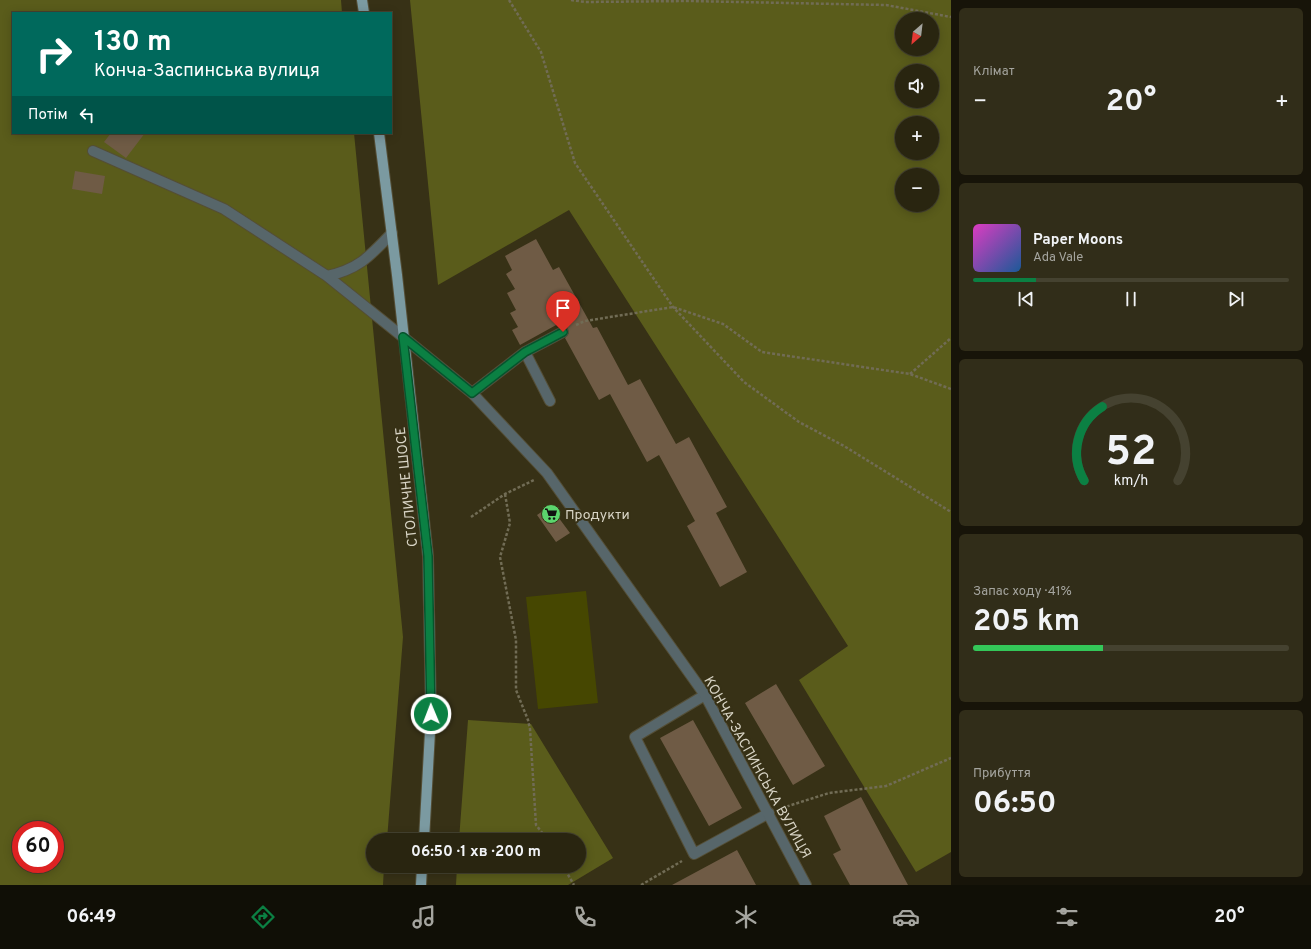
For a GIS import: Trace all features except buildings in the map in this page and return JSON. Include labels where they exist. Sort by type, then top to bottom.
[{"type":"main road","points":[[362,0],[364,12]]},
{"type":"main road","name":"СТОЛИЧНЕ ШОСЕ","points":[[379,134],[392,233],[428,556],[431,714],[424,833]]},
{"type":"main road","points":[[421,885],[422,873]]},
{"type":"street","name":"КОНЧА-ЗАСПИНСЬКА ВУЛИЦЯ","points":[[93,151],[224,209],[327,276],[472,393],[547,474],[705,696],[769,813],[806,885]]},
{"type":"street","points":[[327,276],[345,272],[366,260],[392,233]]},
{"type":"street","points":[[472,393],[525,352],[563,332]]},
{"type":"street","points":[[525,352],[550,401]]},
{"type":"street","points":[[705,696],[635,737],[694,854],[769,813]]},
{"type":"path","points":[[509,0],[541,52],[575,163],[673,307],[744,382],[799,422],[851,450],[951,512]]},
{"type":"path","points":[[571,0],[585,2],[689,1],[886,5],[951,16]]},
{"type":"path","points":[[563,332],[585,321],[673,307],[723,324],[762,352],[910,374],[951,389]]},
{"type":"path","points":[[910,374],[951,338]]},
{"type":"path","points":[[471,517],[505,494],[547,474]]},
{"type":"path","points":[[505,494],[510,523],[500,557],[516,640],[516,690],[530,729],[536,825],[542,833]]},
{"type":"path","points":[[769,813],[829,793],[886,786],[951,758]]},
{"type":"path","points":[[641,885],[694,854]]},
{"type":"path","points":[[567,873],[574,885]]},
{"type":"shaded area","points":[[0,0],[341,0],[342,12],[12,12],[12,134],[354,134],[403,637],[388,833],[366,833],[366,873],[384,873],[383,885],[0,885]]},
{"type":"shaded area","points":[[410,0],[951,0],[951,852],[916,872],[799,680],[848,646],[569,210],[438,285]]},
{"type":"shaded area","points":[[586,591],[598,703],[538,709],[526,597]]},
{"type":"shaded area","points":[[468,720],[531,724],[613,858],[568,885],[456,885],[457,873],[586,873],[586,833],[460,833]]},
{"type":"place","name":"Продукти","points":[[551,514]]},
{"type":"route","points":[[431,714],[428,556],[403,337],[472,393],[525,352],[563,332]]}]
